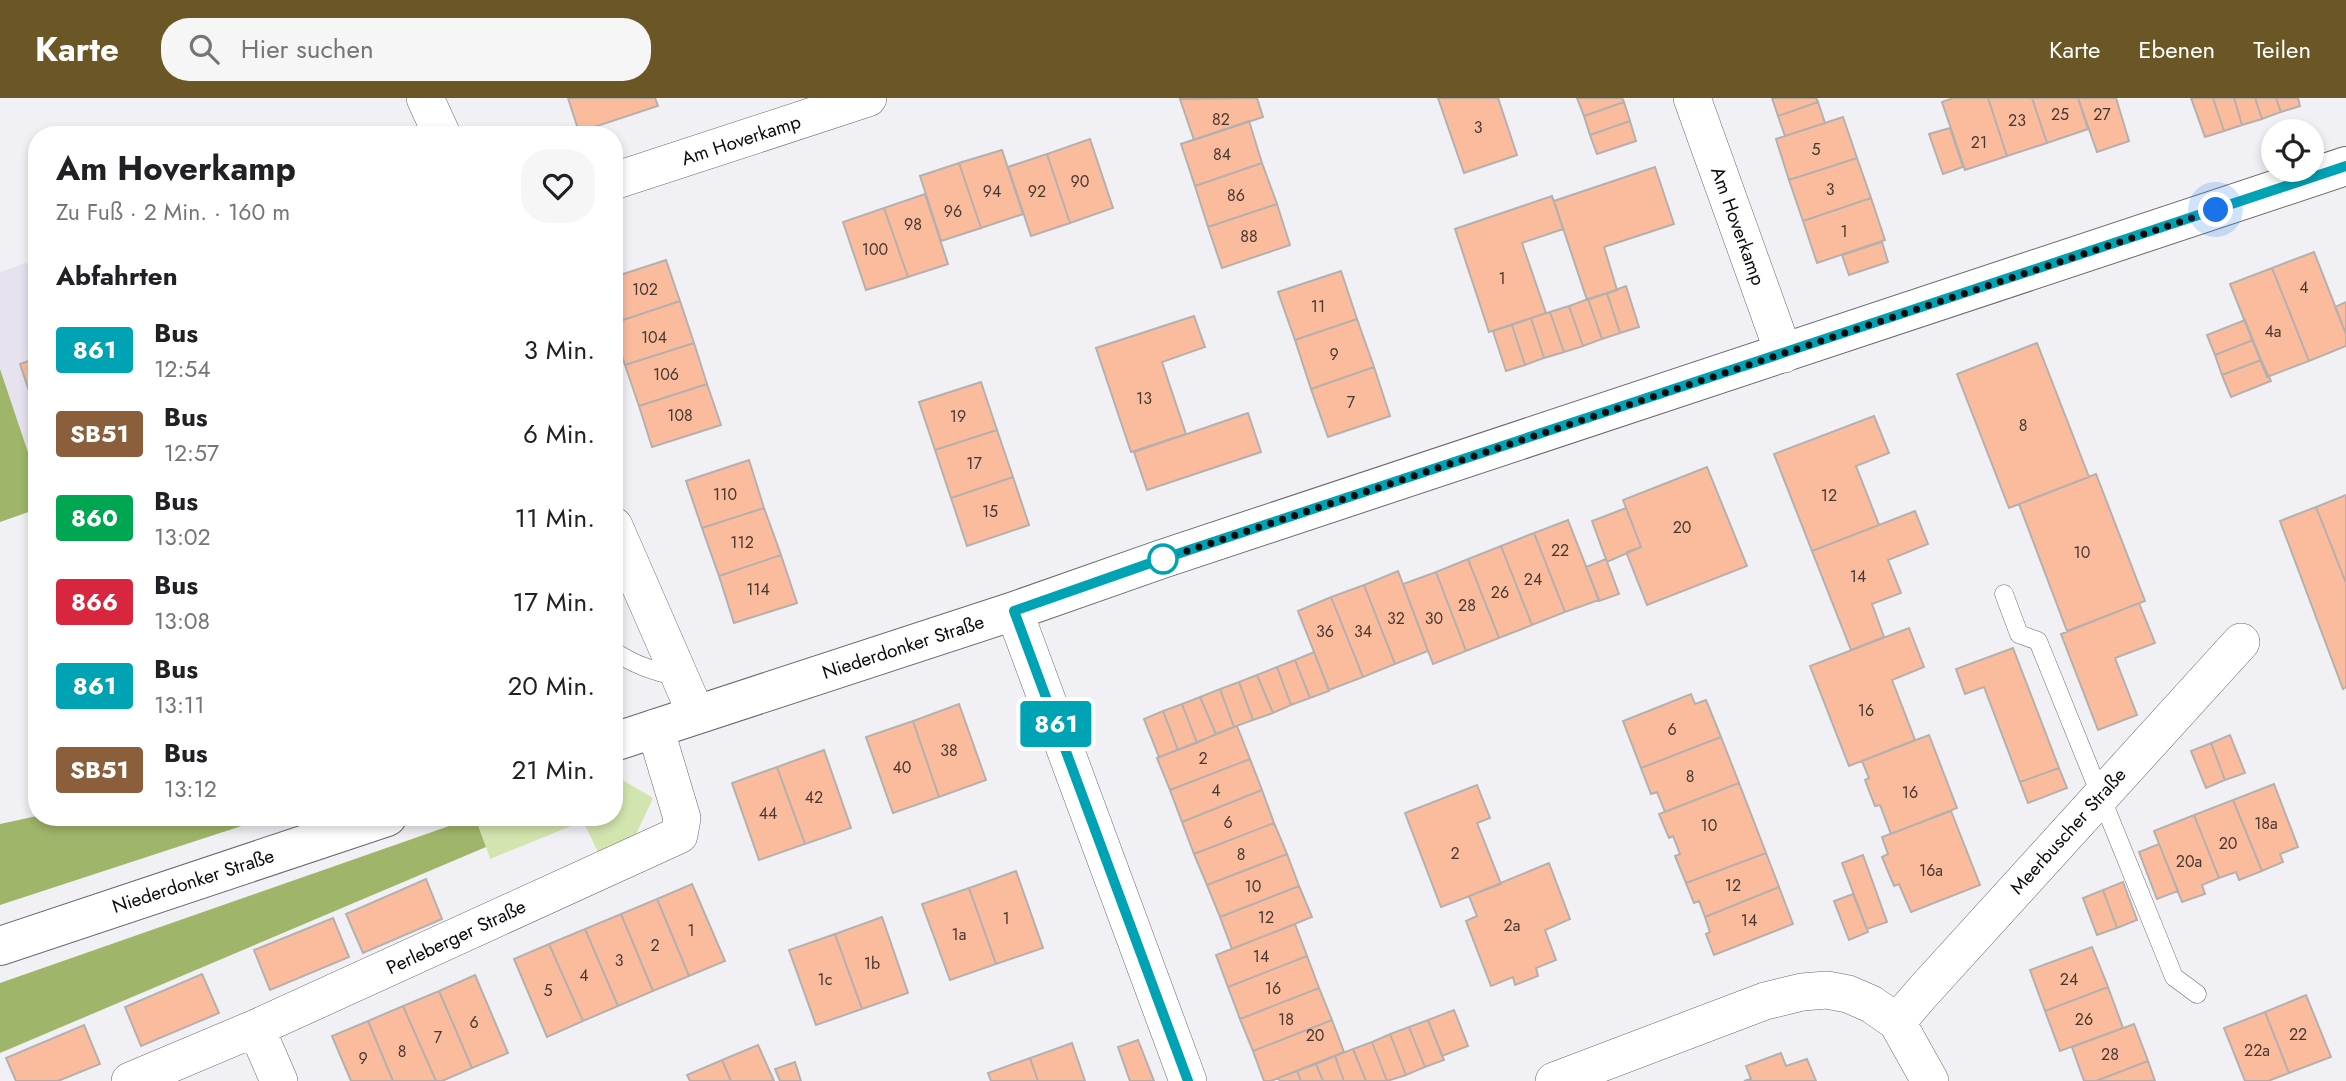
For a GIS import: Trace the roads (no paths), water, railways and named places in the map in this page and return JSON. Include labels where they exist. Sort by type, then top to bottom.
[{"type":"street","points":[[425,98],[438,126]]},
{"type":"street","name":"Am Hoverkamp","points":[[623,178],[868,98]]},
{"type":"street","name":"Am Hoverkamp","points":[[1692,98],[1784,354]]},
{"type":"street","name":"Niederdonker Straße","points":[[623,739],[2346,166]]},
{"type":"street","points":[[623,546],[696,714]]},
{"type":"street","points":[[1014,611],[1188,1081]]},
{"type":"street","name":"Meerbuscher Straße","points":[[1897,1023],[2241,642]]},
{"type":"street","name":"Perleberger Straße","points":[[130,1081],[256,1028],[679,835],[682,818],[654,728]]},
{"type":"street","name":"Niederdonker Straße","points":[[0,946],[360,826]]},
{"type":"street","points":[[1554,1081],[1625,1068],[1765,1001],[1802,992],[1827,990],[1848,994],[1871,1004],[1897,1023],[1930,1081]]},
{"type":"street","points":[[256,1028],[279,1081]]},
{"type":"lane","points":[[2004,594],[2020,634],[2038,641],[2174,978],[2197,994]]},
{"type":"lane","points":[[623,657],[648,669],[681,677]]}]
